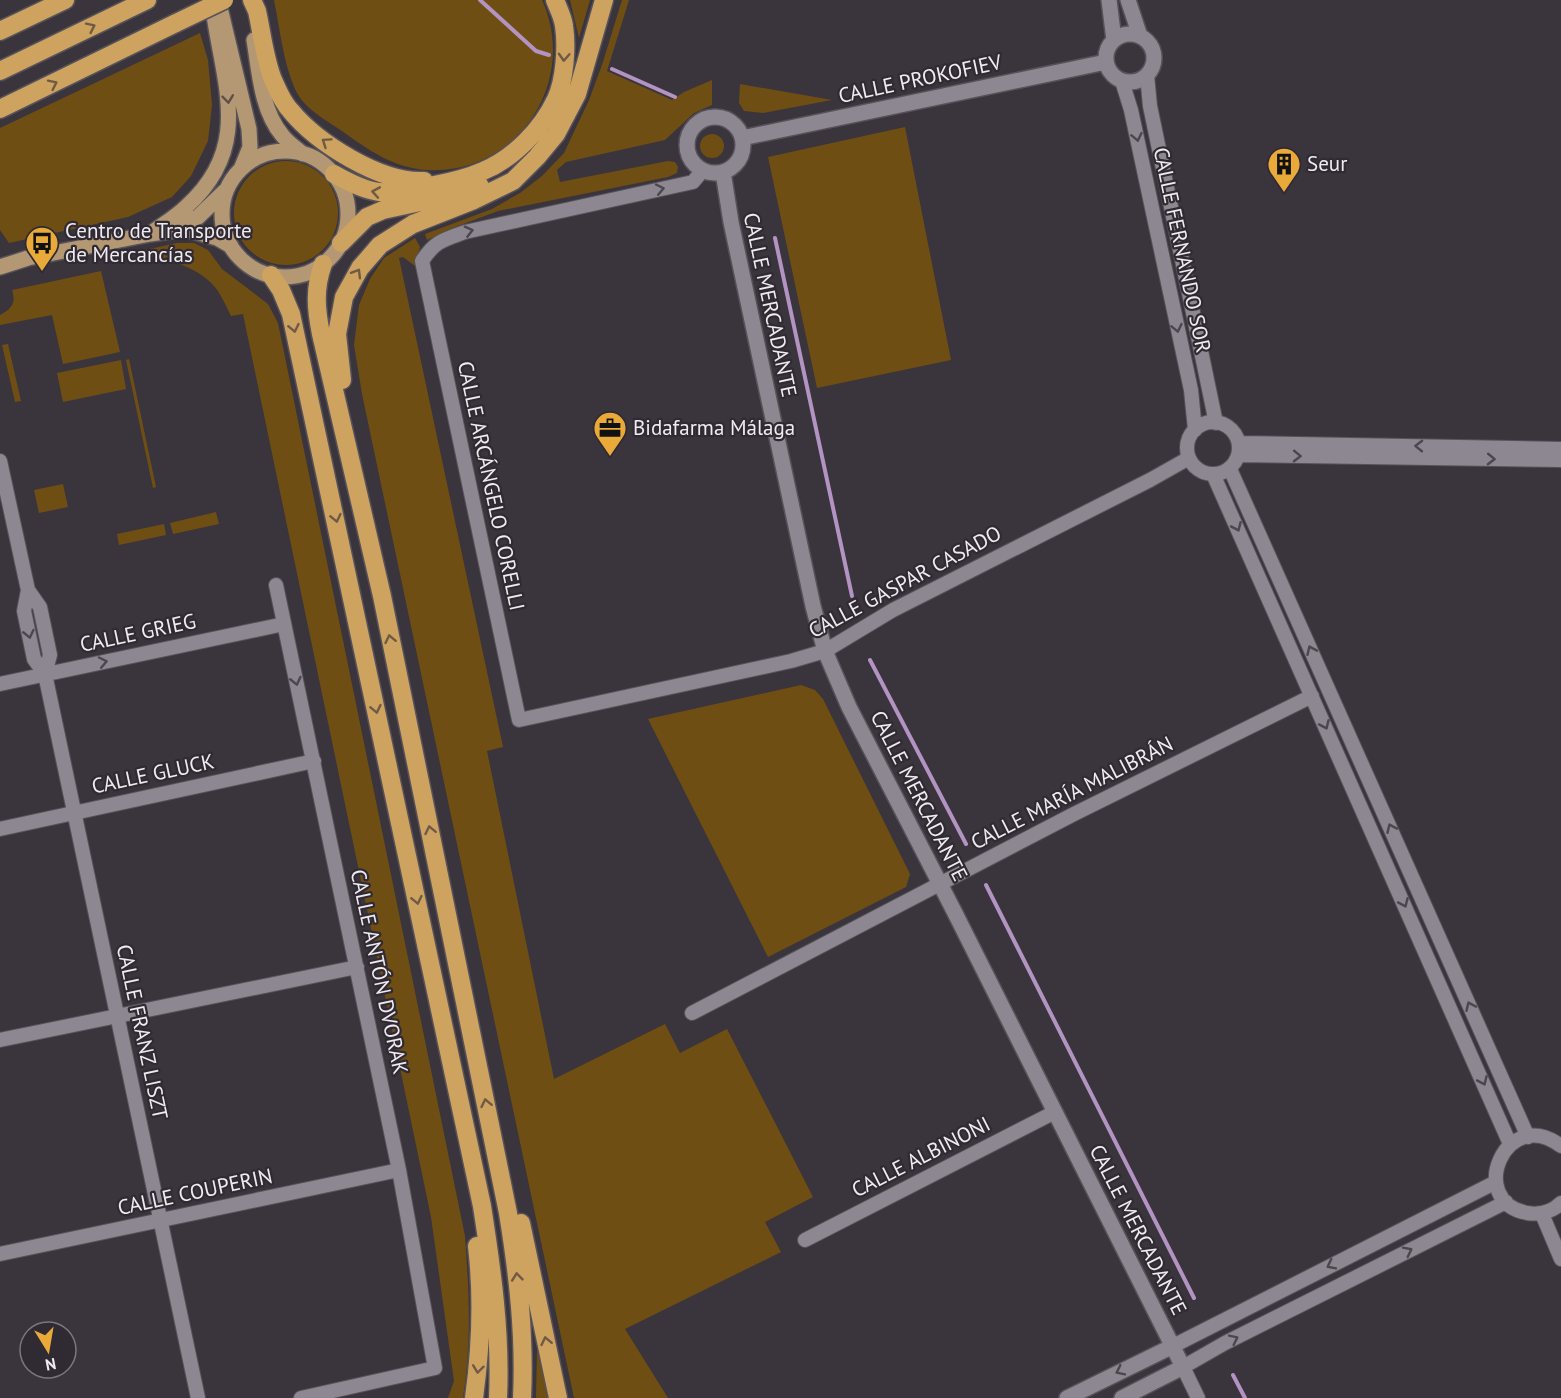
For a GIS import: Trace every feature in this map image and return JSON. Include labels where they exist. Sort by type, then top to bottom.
[{"type":"highway","points":[[0,31],[65,0]]},
{"type":"highway","points":[[0,71],[147,0]]},
{"type":"highway","points":[[0,109],[224,0]]},
{"type":"highway","points":[[252,0],[257,11],[273,80],[288,109],[307,128],[360,165],[391,176],[418,181],[459,180]]},
{"type":"highway","points":[[334,174],[352,185],[372,192],[389,194],[459,180],[484,171],[514,152],[539,127],[557,97],[565,61],[564,25],[555,0]]},
{"type":"highway","points":[[354,474],[337,334],[344,297],[360,268],[380,245],[413,224],[474,200],[513,181],[537,157],[556,134],[577,94],[603,0]]},
{"type":"highway","points":[[341,243],[367,217],[383,210],[453,195],[494,181],[537,157]]},
{"type":"highway","points":[[323,264],[317,279],[315,305],[382,596],[514,1253],[521,1312],[522,1398]]},
{"type":"highway","points":[[271,275],[282,290],[291,314],[482,1206],[497,1314],[500,1368],[498,1398]]},
{"type":"highway","points":[[497,1160],[514,1190],[558,1398]]},
{"type":"highway","points":[[474,1398],[481,1322],[481,1280],[476,1239],[482,1206]]},
{"type":"main road","points":[[150,234],[186,208],[202,192],[219,164],[228,138],[230,116],[228,95],[212,0]]},
{"type":"main road","points":[[150,234],[198,217],[227,189],[241,169],[250,147],[249,129],[219,0]]},
{"type":"main road","points":[[246,0],[264,96],[272,120],[282,136],[303,154]]},
{"type":"main road","points":[[227,189],[222,218],[225,233],[231,246],[248,265],[271,275],[298,276],[323,264],[341,243],[347,226],[348,207],[343,190],[334,174],[320,162],[303,154],[287,151],[270,153],[255,159],[241,169]]},
{"type":"main road","points":[[0,267],[28,258],[185,229],[208,235],[231,246]]},
{"type":"main road","points":[[0,254],[28,258]]},
{"type":"street","points":[[1109,0],[1114,40]]},
{"type":"street","points":[[1128,0],[1140,36]]},
{"type":"street","points":[[1122,35],[1140,36],[1150,44],[1154,53],[1154,64],[1147,75],[1140,80],[1122,81],[1115,76],[1106,62],[1106,54],[1114,40],[1122,35]]},
{"type":"street","name":"CALLE PROKOFIEV","points":[[742,138],[1106,62]]},
{"type":"street","name":"CALLE FERNANDO SOR","points":[[1147,75],[1150,106],[1216,423]]},
{"type":"street","name":"CALLE FERNANDO SOR","points":[[1122,81],[1131,110],[1191,390],[1195,430]]},
{"type":"street","points":[[714,117],[732,122],[742,138],[743,147],[737,162],[723,172],[710,172],[695,165],[687,149],[687,139],[691,130],[705,119],[714,117]]},
{"type":"street","name":"CALLE ARCÁNGELO CORELLI","points":[[519,720],[422,261],[430,248],[442,240],[465,232],[693,182],[703,170]]},
{"type":"street","name":"CALLE MERCADANTE","points":[[723,172],[733,234],[813,606],[825,651],[849,706],[1198,1398]]},
{"type":"street","points":[[1216,423],[1227,427],[1236,435],[1238,449],[1230,469],[1219,474],[1207,474],[1196,468],[1189,458],[1188,443],[1195,430],[1201,425],[1216,423]]},
{"type":"street","points":[[1238,449],[1561,449]]},
{"type":"street","points":[[1238,449],[1561,460]]},
{"type":"street","name":"CALLE GASPAR CASADO","points":[[519,720],[792,662],[825,651],[893,610],[1189,458]]},
{"type":"street","name":"CALLE FRANZ LISZT","points":[[0,461],[28,590],[24,611],[34,659],[45,674],[198,1398]]},
{"type":"street","points":[[1230,469],[1528,1137]]},
{"type":"street","points":[[1213,474],[1510,1144]]},
{"type":"street","name":"CALLE ANTÓN DVORAK","points":[[276,585],[399,1170],[435,1368],[301,1398]]},
{"type":"street","name":"CALLE GRIEG","points":[[0,684],[284,624]]},
{"type":"street","name":"CALLE MARÍA MALIBRÁN","points":[[692,1013],[940,883],[1312,696]]},
{"type":"street","name":"CALLE GLUCK","points":[[0,829],[314,761]]},
{"type":"street","points":[[0,1040],[357,967]]},
{"type":"street","name":"CALLE ALBINONI","points":[[805,1240],[1055,1112]]},
{"type":"street","points":[[1560,1207],[1542,1214],[1522,1212],[1506,1202],[1499,1193],[1496,1182],[1498,1161],[1510,1144],[1528,1137],[1546,1138],[1561,1146]]},
{"type":"street","name":"CALLE COUPERIN","points":[[0,1254],[399,1170]]},
{"type":"street","points":[[1067,1398],[1496,1182]]},
{"type":"street","points":[[1122,1398],[1225,1343],[1506,1202]]},
{"type":"street","points":[[1542,1214],[1561,1259]]},
{"type":"shaded area","points":[[274,0],[542,0],[551,31],[552,61],[546,91],[532,117],[513,140],[489,157],[460,167],[427,170],[403,166],[362,145],[303,102],[295,89],[288,68]]},
{"type":"shaded area","points":[[570,0],[590,0],[579,38]]},
{"type":"shaded area","points":[[622,0],[629,0],[607,71],[672,100],[712,80],[712,105],[694,113],[665,140],[566,162],[557,170],[560,182],[668,161],[675,162],[678,167],[677,173],[668,177],[498,211],[427,240],[425,234],[492,209],[520,193],[542,176],[564,153],[589,100]]},
{"type":"shaded area","points":[[200,33],[208,60],[212,105],[208,141],[191,176],[172,197],[128,217],[9,243],[0,230],[0,128]]},
{"type":"shaded area","points":[[740,84],[832,100],[763,113],[744,111],[739,103]]},
{"type":"shaded area","points":[[905,127],[951,360],[817,388],[768,157]]},
{"type":"shaded area","points":[[712,134],[717,135],[723,141],[723,151],[717,157],[712,158],[707,157],[701,151],[700,146],[701,141],[707,135]]},
{"type":"shaded area","points":[[286,161],[306,165],[323,176],[334,193],[338,213],[334,233],[323,250],[306,261],[286,265],[266,261],[249,250],[238,233],[234,213],[238,193],[249,176],[266,165]]},
{"type":"shaded area","points":[[415,238],[420,247],[415,266],[403,257],[399,258],[503,747],[487,751],[554,1079],[665,1024],[680,1053],[727,1029],[813,1197],[765,1222],[781,1252],[625,1329],[668,1398],[574,1398],[362,394],[354,345],[359,305],[370,279],[384,258]]},
{"type":"shaded area","points":[[177,243],[194,243],[208,250],[222,269],[268,304],[278,323],[465,1236],[469,1337],[463,1398],[448,1398],[454,1381],[431,1217],[243,314],[231,316],[218,291],[201,274],[190,268],[167,260],[131,253]]},
{"type":"shaded area","points":[[101,271],[120,352],[63,364],[52,315],[0,325],[0,315],[10,308],[13,302],[12,290]]},
{"type":"shaded area","points":[[8,344],[21,401],[15,402],[2,345]]},
{"type":"shaded area","points":[[129,359],[156,487],[153,488],[126,360]]},
{"type":"shaded area","points":[[121,360],[126,389],[63,402],[57,373]]},
{"type":"shaded area","points":[[63,484],[68,507],[39,513],[34,490]]},
{"type":"shaded area","points":[[216,512],[219,524],[173,534],[170,523]]},
{"type":"shaded area","points":[[164,524],[166,535],[119,545],[117,534]]},
{"type":"shaded area","points":[[801,685],[815,690],[823,699],[910,874],[906,887],[768,957],[648,719]]},
{"type":"shaded area","points":[[537,1350],[547,1391],[548,1398],[536,1398]]},
{"type":"waterway","points":[[480,0],[536,51],[549,55]]},
{"type":"waterway","points":[[612,69],[675,97]]},
{"type":"waterway","points":[[775,238],[852,596]]},
{"type":"waterway","points":[[870,660],[966,844]]},
{"type":"waterway","points":[[986,885],[1194,1298]]},
{"type":"waterway","points":[[1233,1375],[1245,1398]]},
{"type":"place","name":"Seur","points":[[1284,193]]},
{"type":"place","name":"Centro de Transporte de Mercancías","points":[[42,272]]},
{"type":"place","name":"Bidafarma Málaga","points":[[610,457]]}]
